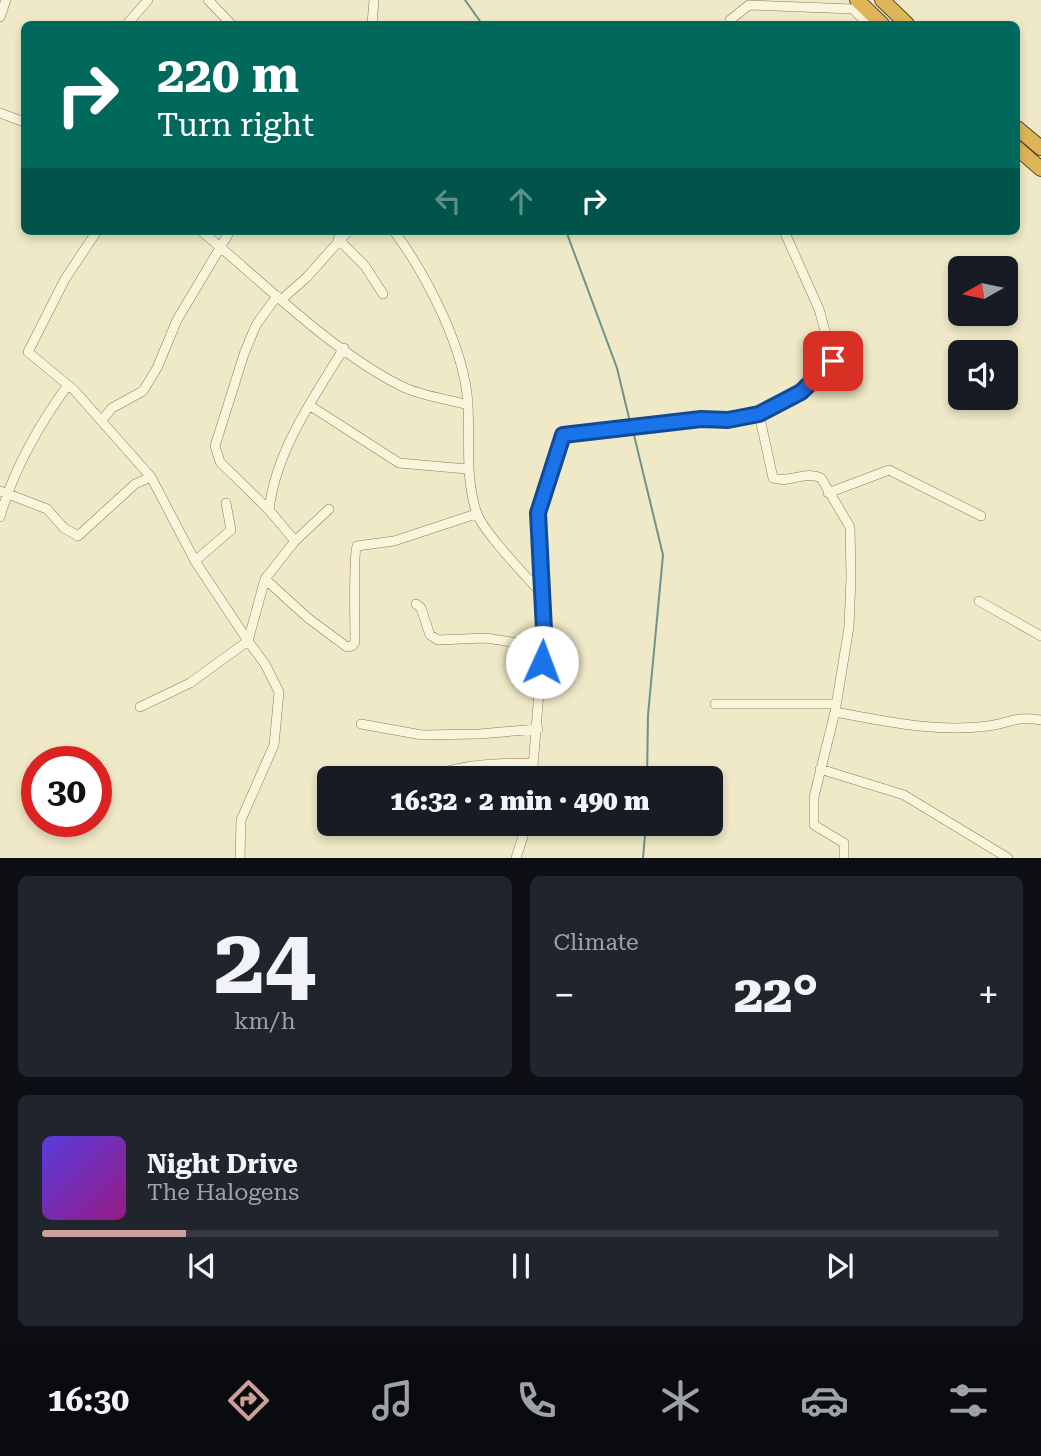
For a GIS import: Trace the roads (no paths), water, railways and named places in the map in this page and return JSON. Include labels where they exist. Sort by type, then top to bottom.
[{"type":"highway","points":[[857,0],[879,21]]},
{"type":"highway","points":[[882,0],[904,21]]},
{"type":"highway","points":[[1020,130],[1041,148]]},
{"type":"highway","points":[[1020,151],[1041,169]]},
{"type":"street","points":[[0,17],[6,0]]},
{"type":"street","points":[[130,21],[148,0]]},
{"type":"street","points":[[208,0],[228,21]]},
{"type":"street","points":[[372,21],[374,0]]},
{"type":"street","points":[[730,21],[749,5],[853,9],[865,21]]},
{"type":"street","points":[[0,113],[21,121]]},
{"type":"street","points":[[94,235],[65,279],[28,349],[102,420],[151,477],[195,561],[265,664],[279,692],[274,745],[241,820],[240,858]]},
{"type":"street","points":[[206,235],[279,298],[344,348],[402,387],[468,405]]},
{"type":"street","points":[[102,420],[113,408],[143,391],[157,368],[177,320],[228,235]]},
{"type":"street","points":[[295,541],[269,510],[220,462],[215,446],[256,325],[279,298],[307,277],[343,235]]},
{"type":"street","points":[[397,235],[437,299],[464,375],[468,405],[467,469],[476,514],[542,594]]},
{"type":"street","points":[[533,766],[543,647],[538,513],[563,435],[701,419],[728,420],[759,414],[801,392],[833,361],[819,309],[786,235]]},
{"type":"street","points":[[338,239],[365,266],[383,293]]},
{"type":"street","points":[[269,510],[279,463],[309,405],[344,348]]},
{"type":"street","points":[[0,517],[3,492],[34,433],[68,385]]},
{"type":"street","points":[[309,405],[399,463],[467,469]]},
{"type":"street","points":[[759,414],[773,478],[780,481],[815,475],[821,478],[850,527],[849,627],[835,708],[814,797],[814,825],[844,843],[844,858]]},
{"type":"street","points":[[828,493],[889,470],[981,516]]},
{"type":"street","points":[[3,492],[47,509],[64,528],[78,536],[135,484],[151,477]]},
{"type":"street","points":[[195,561],[231,530],[226,503]]},
{"type":"street","points":[[139,707],[190,684],[248,641],[265,579],[295,541],[329,509]]},
{"type":"street","points":[[265,579],[308,618],[347,647],[352,646],[355,642],[357,589],[353,552],[357,546],[394,541],[476,514]]},
{"type":"street","points":[[979,601],[1041,636]]},
{"type":"street","points":[[416,604],[421,608],[430,635],[439,640],[486,638],[543,647]]},
{"type":"street","points":[[715,704],[835,708],[914,726],[989,726],[1017,717],[1041,720]]},
{"type":"street","points":[[361,724],[422,734],[479,734],[538,729]]},
{"type":"street","points":[[487,766],[533,763]]},
{"type":"street","points":[[820,769],[904,794],[1008,858]]},
{"type":"street","points":[[516,858],[523,836]]},
{"type":"waterway","points":[[465,0],[480,21]]},
{"type":"waterway","points":[[567,235],[617,368],[630,422]]},
{"type":"waterway","points":[[633,431],[663,555],[648,715],[647,766]]},
{"type":"waterway","points":[[643,858],[645,836]]}]
